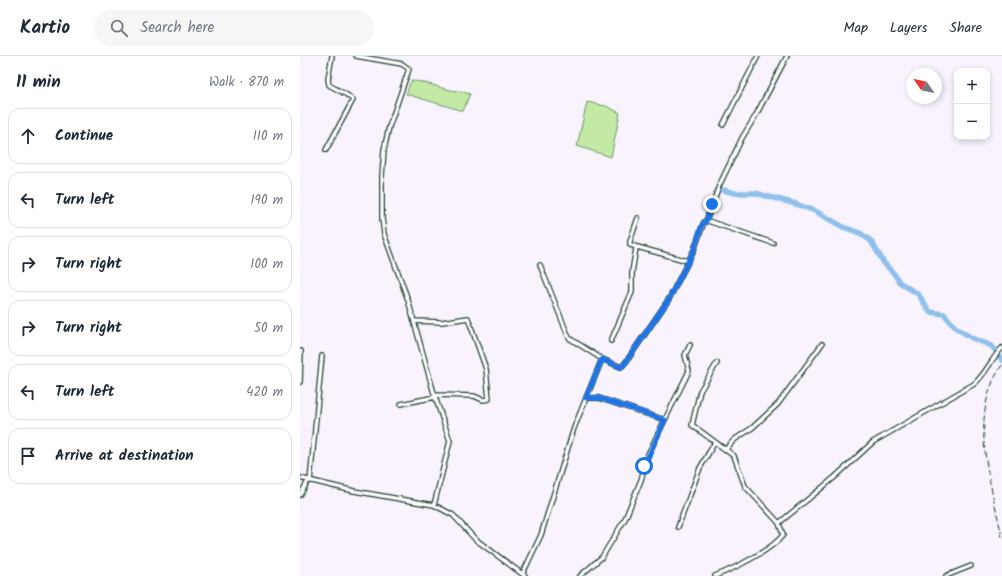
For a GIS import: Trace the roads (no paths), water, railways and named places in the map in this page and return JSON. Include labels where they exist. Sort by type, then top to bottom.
[{"type":"street","points":[[326,150],[353,100],[348,95],[329,85],[328,79],[332,56]]},
{"type":"street","points":[[356,56],[402,64],[409,69],[389,128],[384,150],[382,176],[382,218],[384,234],[414,321],[435,396],[450,441],[434,504]]},
{"type":"street","points":[[723,125],[758,56]]},
{"type":"street","points":[[540,265],[567,335],[577,344],[602,359],[620,367],[625,365],[669,299],[696,245],[702,225],[706,221],[719,186],[742,138],[787,56]]},
{"type":"street","points":[[638,218],[629,243],[630,245],[636,248],[688,261]]},
{"type":"street","points":[[706,221],[773,243]]},
{"type":"street","points":[[611,341],[632,292],[632,272],[636,248]]},
{"type":"street","points":[[401,404],[435,396],[474,396],[483,400],[489,399],[486,369],[468,318],[442,322],[414,321]]},
{"type":"street","points":[[726,449],[734,440],[752,428],[778,404],[822,344]]},
{"type":"street","points":[[580,576],[602,557],[625,519],[641,480],[648,454],[689,371],[685,355],[690,345]]},
{"type":"street","points":[[779,523],[835,477],[873,442],[974,384],[980,379],[994,357],[1002,348]]},
{"type":"street","points":[[300,382],[301,351]]},
{"type":"street","points":[[300,495],[309,481],[322,356]]},
{"type":"street","points":[[300,478],[354,491],[434,504],[454,515],[475,539],[524,575],[542,535],[552,494],[586,398],[602,359]]},
{"type":"street","points":[[715,576],[748,560],[779,540],[783,535],[779,523],[745,486],[736,459],[726,449],[692,424],[700,391],[717,363]]},
{"type":"street","points":[[586,398],[599,398],[665,420]]},
{"type":"street","points":[[678,527],[700,468],[715,442]]},
{"type":"street","points":[[946,576],[971,566]]},
{"type":"waterway","points":[[719,189],[735,193],[755,193],[796,204],[815,211],[843,227],[860,233],[871,241],[884,263],[899,282],[918,294],[930,312],[944,314],[956,328],[972,338],[992,346],[1002,360]]},
{"type":"railway","points":[[1002,365],[992,385],[986,406],[984,428],[988,472],[1002,537]]}]
